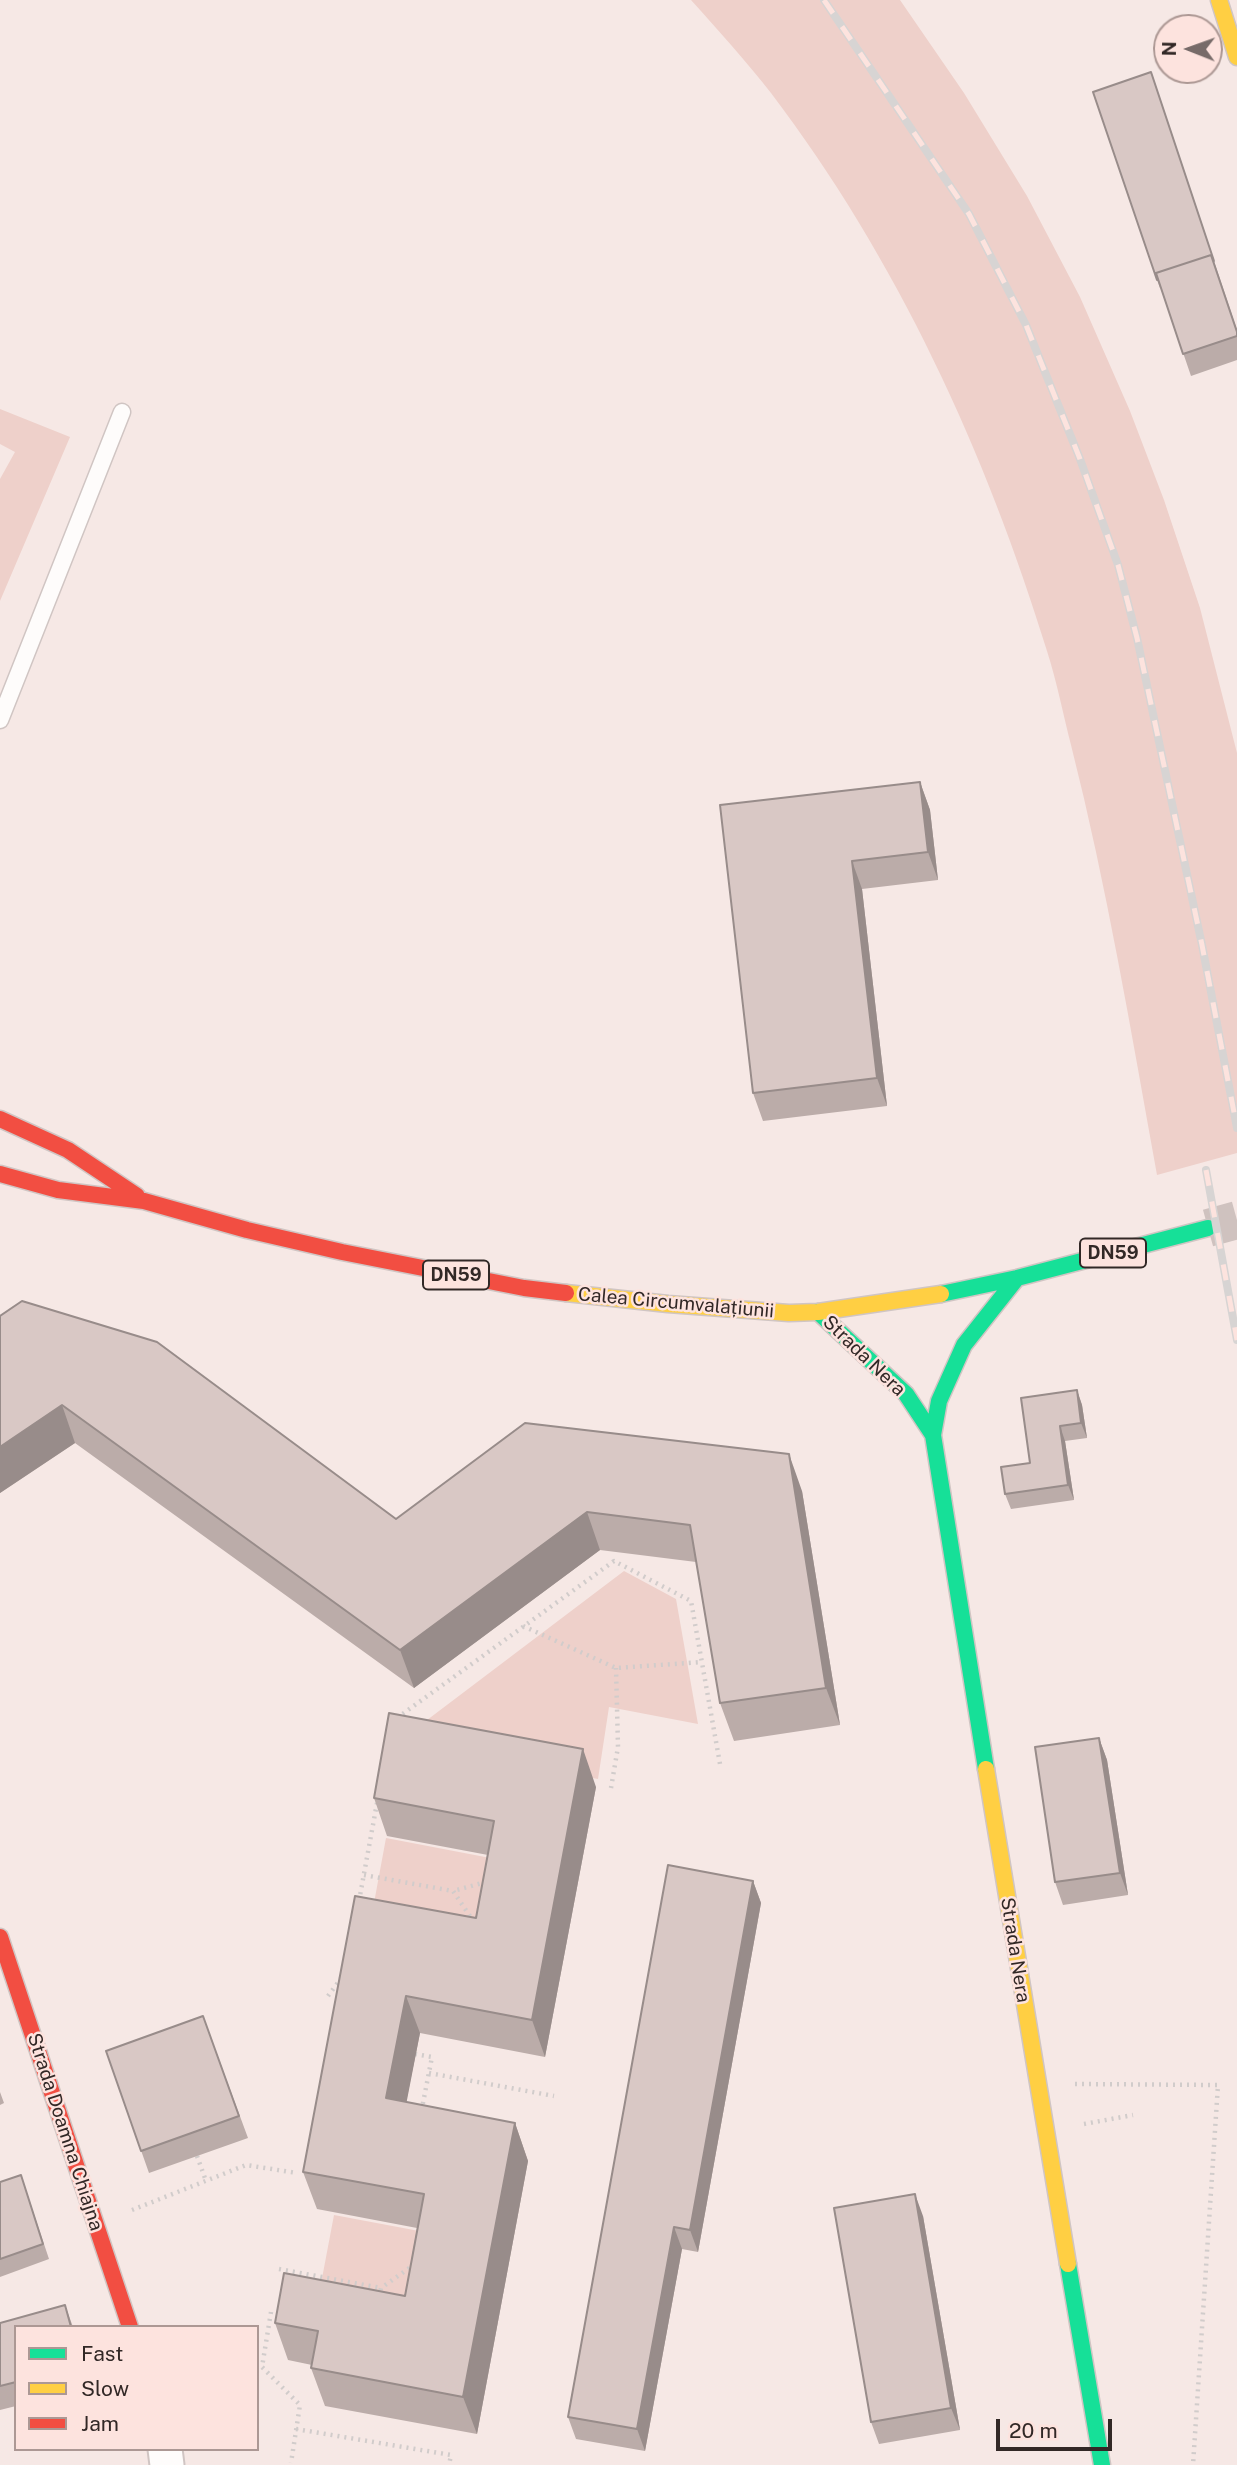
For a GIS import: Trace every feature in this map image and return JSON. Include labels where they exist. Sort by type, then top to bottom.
[{"type":"street","points":[[1219,0],[1237,57]]},
{"type":"street","name":"Calea Circumvalațiunii","points":[[0,1119],[68,1150],[144,1201]]},
{"type":"street","name":"Calea Circumvalațiunii","points":[[0,1174],[58,1190],[144,1201],[247,1230],[342,1252],[524,1288],[668,1304],[789,1313],[818,1312],[959,1291],[1017,1279],[1208,1228]]},
{"type":"street","name":"Strada Nera","points":[[1017,1279],[964,1345],[939,1401],[933,1435],[1102,2465]]},
{"type":"street","name":"Strada Nera","points":[[818,1312],[906,1394],[933,1435]]},
{"type":"street","name":"Strada Doamna Chiajna","points":[[0,1937],[8,1986],[129,2325]]},
{"type":"lane","points":[[0,720],[122,412]]},
{"type":"path","points":[[392,1722],[614,1560],[691,1601],[720,1764]]},
{"type":"path","points":[[523,1626],[615,1668],[702,1662]]},
{"type":"path","points":[[611,1788],[618,1747],[615,1668]]},
{"type":"path","points":[[357,1911],[378,1798]]},
{"type":"path","points":[[363,1875],[453,1891],[491,1880]]},
{"type":"path","points":[[453,1891],[476,1923]]},
{"type":"path","points":[[328,1996],[346,1972]]},
{"type":"path","points":[[415,2054],[432,2057],[422,2111]]},
{"type":"path","points":[[429,2073],[554,2096]]},
{"type":"path","points":[[1074,2084],[1219,2085],[1193,2465]]},
{"type":"path","points":[[1080,2124],[1133,2115]]},
{"type":"path","points":[[197,2156],[206,2181]]},
{"type":"path","points":[[132,2210],[246,2165],[297,2173]]},
{"type":"path","points":[[379,2299],[381,2288],[423,2258]]},
{"type":"path","points":[[279,2269],[381,2288]]},
{"type":"path","points":[[271,2312],[262,2367],[300,2405],[291,2463]]},
{"type":"path","points":[[296,2430],[451,2455],[449,2465]]},
{"type":"shaded area","points":[[691,0],[900,0],[964,93],[1027,196],[1080,297],[1130,411],[1164,500],[1200,608],[1237,753],[1237,1153],[1157,1175],[1118,959],[1084,798],[1051,663],[996,503],[933,360],[898,290],[859,222],[817,156],[771,93]]},
{"type":"shaded area","points":[[0,409],[70,437],[0,601],[0,479],[15,452],[0,444]]},
{"type":"shaded area","points":[[624,1571],[676,1599],[698,1724],[609,1707],[598,1779],[398,1742]]},
{"type":"shaded area","points":[[386,1838],[506,1861],[488,1952],[369,1930]]},
{"type":"shaded area","points":[[334,2215],[435,2234],[416,2329],[316,2310]]},
{"type":"building","points":[[1151,72],[1214,261],[1211,255],[1156,273],[1157,280],[1093,92]]},
{"type":"building","points":[[1211,255],[1237,336],[1183,354],[1156,273]]},
{"type":"building","points":[[920,782],[928,852],[852,861],[877,1078],[753,1093],[720,805]]},
{"type":"building","points":[[22,1301],[157,1342],[396,1519],[525,1423],[789,1454],[826,1688],[720,1703],[690,1525],[587,1512],[400,1650],[62,1405],[0,1447],[0,1316]]},
{"type":"building","points":[[1077,1390],[1081,1423],[1060,1426],[1068,1485],[1005,1494],[1001,1467],[1030,1463],[1021,1398]]},
{"type":"building","points":[[389,1713],[583,1749],[532,2020],[406,1996],[386,2098],[515,2123],[463,2397],[311,2368],[318,2331],[275,2323],[284,2273],[405,2296],[424,2194],[303,2172],[355,1896],[476,1918],[494,1821],[374,1798]]},
{"type":"building","points":[[1099,1738],[1120,1873],[1055,1882],[1035,1747]]},
{"type":"building","points":[[668,1865],[753,1881],[690,2230],[674,2227],[637,2429],[568,2417]]},
{"type":"building","points":[[203,2016],[239,2116],[141,2151],[106,2051]]},
{"type":"building","points":[[21,2175],[43,2244],[0,2259],[0,2182]]},
{"type":"building","points":[[915,2194],[951,2408],[871,2422],[834,2208]]},
{"type":"building","points":[[65,2305],[70,2325],[14,2325],[14,2382],[0,2386],[0,2323]]},
{"type":"tunnel","points":[[1208,1228],[1237,1220]]},
{"type":"railway","points":[[824,0],[969,214],[1026,325],[1080,459],[1118,565],[1137,638],[1202,945],[1237,1128]]},
{"type":"railway","points":[[1206,1170],[1237,1340]]},
{"type":"traffic: fast","points":[[941,1294],[1017,1278],[1208,1228]]},
{"type":"traffic: fast","points":[[986,1769],[933,1435],[939,1401],[964,1345],[1017,1278]]},
{"type":"traffic: fast","points":[[818,1312],[906,1394],[933,1435]]},
{"type":"traffic: fast","points":[[1068,2264],[1102,2465]]},
{"type":"traffic: slow","points":[[1219,0],[1237,57]]},
{"type":"traffic: slow","points":[[566,1293],[789,1313],[818,1312],[941,1294]]},
{"type":"traffic: slow","points":[[986,1769],[1068,2264]]},
{"type":"traffic: jam","points":[[0,1119],[68,1150],[137,1196]]},
{"type":"traffic: jam","points":[[0,1174],[58,1190],[144,1201],[247,1230],[342,1252],[524,1288],[566,1293]]},
{"type":"traffic: jam","points":[[0,1937],[129,2325]]}]
